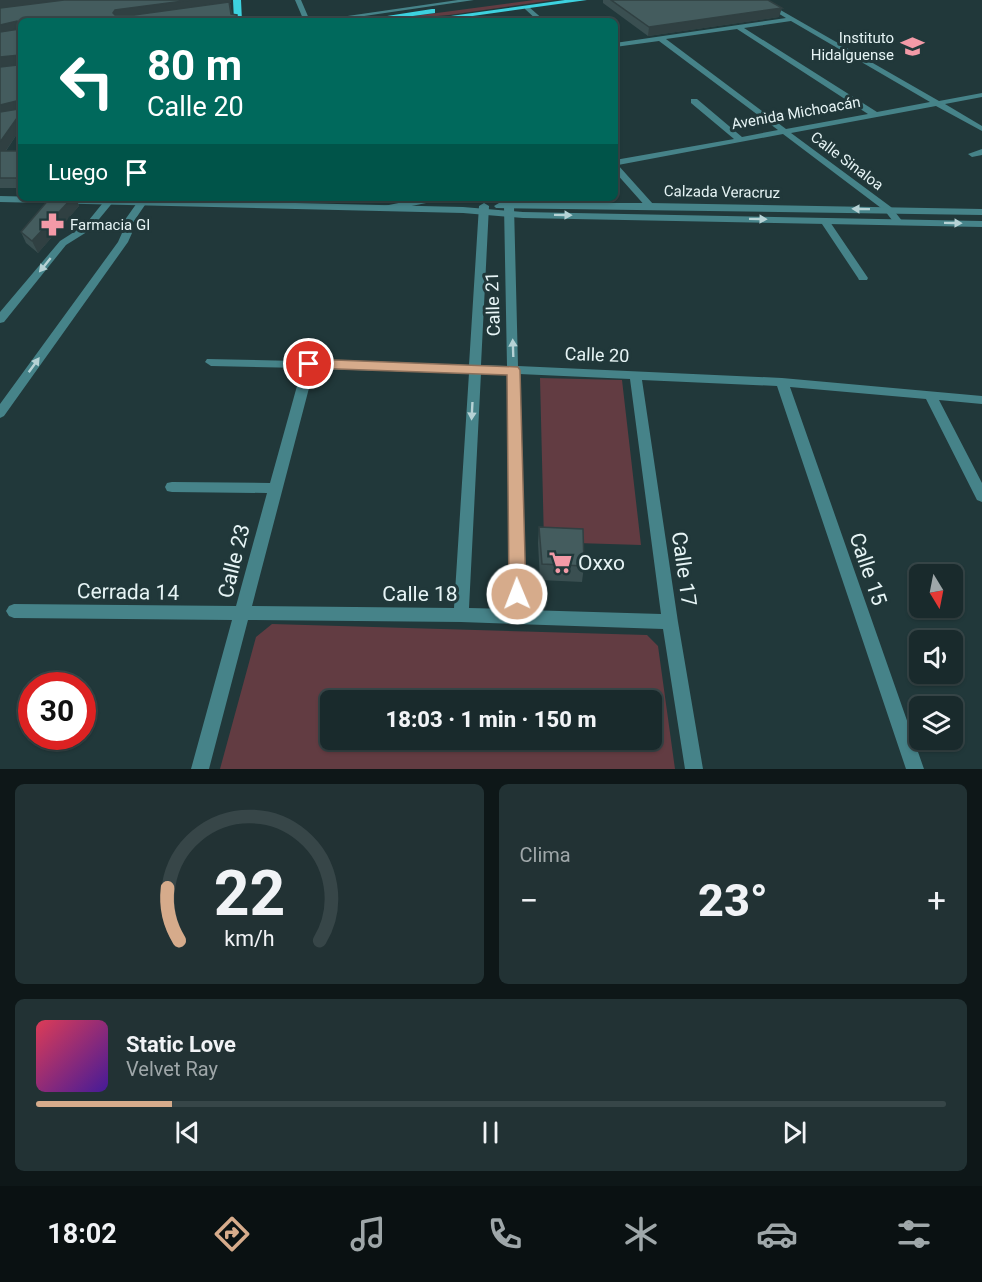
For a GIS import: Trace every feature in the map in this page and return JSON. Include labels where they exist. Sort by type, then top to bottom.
[{"type":"main road","points":[[381,18],[515,0]]},
{"type":"main road","points":[[444,18],[571,0]]},
{"type":"main road","points":[[545,5],[583,0]]},
{"type":"main road","points":[[237,3],[238,18]]},
{"type":"street","points":[[298,0],[306,18]]},
{"type":"street","points":[[337,18],[471,0]]},
{"type":"street","points":[[759,0],[982,129]]},
{"type":"street","points":[[226,7],[237,3]]},
{"type":"street","points":[[527,8],[539,18]]},
{"type":"street","points":[[618,45],[792,19]]},
{"type":"street","points":[[738,27],[874,114]]},
{"type":"street","name":"Calle Sinaloa","points":[[661,39],[888,209],[898,222]]},
{"type":"street","name":"Avenida Michoacán","points":[[618,164],[739,139],[982,95]]},
{"type":"street","points":[[694,101],[739,139]]},
{"type":"street","points":[[972,154],[982,152]]},
{"type":"street","points":[[618,169],[650,206]]},
{"type":"street","name":"Calzada Veracruz","points":[[0,199],[18,199]]},
{"type":"street","points":[[0,319],[63,243],[88,227],[109,201]]},
{"type":"street","name":"Calzada Veracruz","points":[[109,201],[255,201],[463,210],[650,206],[982,212]]},
{"type":"street","points":[[387,208],[421,201]]},
{"type":"street","points":[[124,227],[142,202]]},
{"type":"street","name":"Calle 21","points":[[461,615],[484,210]]},
{"type":"street","name":"Calzada Veracruz","points":[[509,210],[982,224]]},
{"type":"street","name":"Calle 21","points":[[509,210],[518,616]]},
{"type":"street","points":[[825,220],[863,278]]},
{"type":"street","points":[[88,227],[124,227]]},
{"type":"street","points":[[0,413],[6,398],[123,242],[127,233],[124,227]]},
{"type":"street","name":"Calle 20","points":[[211,362],[513,370],[782,382],[982,400]]},
{"type":"street","name":"Calle 23","points":[[200,769],[309,364]]},
{"type":"street","name":"Calle 17","points":[[635,375],[670,622],[694,769]]},
{"type":"street","name":"Calle 15","points":[[782,382],[915,769]]},
{"type":"street","points":[[932,397],[982,496]]},
{"type":"street","points":[[172,487],[274,488]]},
{"type":"street","name":"Cerrada 14","points":[[14,611],[242,615]]},
{"type":"street","name":"Calle 18","points":[[242,615],[461,615],[670,622]]},
{"type":"shaded area","points":[[534,0],[554,0],[449,15],[399,18]]},
{"type":"shaded area","points":[[540,378],[622,380],[641,545],[544,542]]},
{"type":"shaded area","points":[[272,624],[647,635],[658,646],[675,769],[220,769],[256,637]]},
{"type":"building","points":[[64,0],[191,0],[115,10],[113,13],[115,15],[134,15],[229,2],[231,14],[237,15],[237,18],[18,18],[18,22],[0,25],[0,8]]},
{"type":"building","points":[[611,0],[768,0],[782,8],[649,27]]},
{"type":"building","points":[[18,29],[18,55],[0,57],[0,32]]},
{"type":"building","points":[[18,60],[18,103],[16,101],[0,105],[0,67],[17,65]]},
{"type":"building","points":[[18,109],[18,118],[0,142],[0,112]]},
{"type":"building","points":[[0,151],[18,151],[18,178],[0,178]]},
{"type":"building","points":[[47,201],[69,201],[32,241],[21,232]]},
{"type":"building","points":[[539,527],[583,529],[584,566],[542,564]]},
{"type":"place","name":"Instituto Hidalguense","points":[[912,47]]},
{"type":"place","name":"Farmacia GI","points":[[52,225]]},
{"type":"place","name":"Oxxo","points":[[560,563]]},
{"type":"route","points":[[309,364],[513,370],[517,594]]}]
